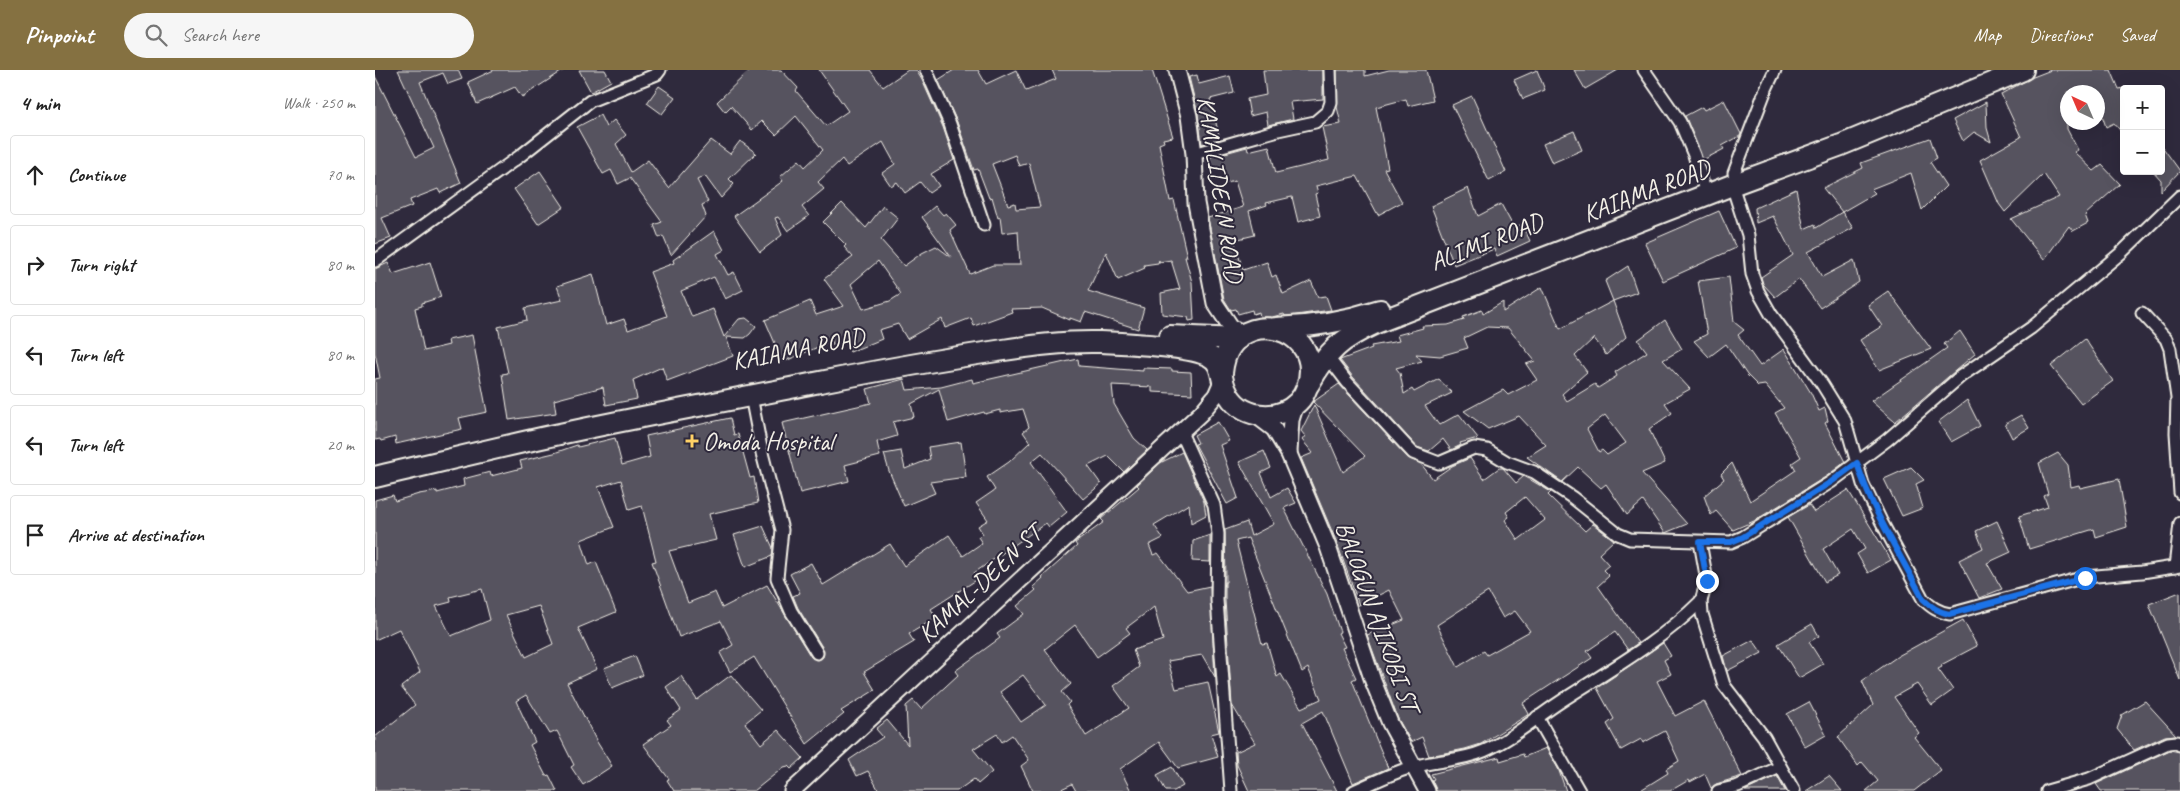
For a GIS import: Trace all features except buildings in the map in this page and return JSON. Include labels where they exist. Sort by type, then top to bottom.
[{"type":"highway","name":"ALIMI ROAD","points":[[1275,328],[1307,327],[1333,322],[1390,306],[1703,184],[1733,179],[1989,70]]},
{"type":"highway","name":"KAIAMA ROAD","points":[[1308,386],[1327,356],[1341,342],[1376,323],[1733,179],[1841,145],[2023,70]]},
{"type":"highway","points":[[1258,328],[1275,328],[1289,334],[1301,344],[1308,358],[1311,370],[1308,386],[1301,400],[1289,410],[1276,415],[1261,416],[1234,403],[1225,390],[1222,376],[1224,357],[1232,344],[1240,336],[1258,328]]},
{"type":"highway","name":"KAIAMA ROAD","points":[[375,465],[571,419],[886,357],[1012,336],[1096,329],[1240,336]]},
{"type":"highway","name":"KAIAMA ROAD","points":[[375,477],[556,435],[906,365],[1067,342],[1126,343],[1194,351],[1203,353],[1215,360],[1222,376]]},
{"type":"street","points":[[375,261],[520,156],[590,101],[657,74],[660,70]]},
{"type":"street","points":[[926,70],[950,124],[984,225]]},
{"type":"street","name":"KAMALIDEEN ROAD","points":[[1177,70],[1189,116],[1195,154],[1196,203],[1215,303],[1231,327],[1240,336]]},
{"type":"street","points":[[1195,154],[1315,122],[1328,111],[1331,102],[1330,70]]},
{"type":"street","points":[[1644,70],[1681,122],[1703,184]]},
{"type":"street","points":[[1775,70],[1766,89],[1733,179],[1748,236],[1752,274],[1758,292],[1771,314],[1845,421],[1863,484],[1923,599],[1929,606],[1942,613],[1949,614],[2085,578],[2177,566],[2180,523]]},
{"type":"street","points":[[1327,356],[1347,382],[1413,453],[1439,464],[1465,451],[1480,448],[1512,464],[1535,472],[1573,498],[1618,534],[1630,539],[1731,542],[1743,537],[1831,482],[1887,440],[1961,376],[2031,328],[2121,252],[2180,196]]},
{"type":"street","points":[[2142,313],[2166,339],[2170,349],[2177,398],[2176,433],[2180,493]]},
{"type":"street","name":"KAMAL-DEEN ST","points":[[791,791],[1201,412],[1216,395],[1222,376]]},
{"type":"street","points":[[751,396],[762,454],[783,530],[777,578],[791,611],[817,654]]},
{"type":"street","points":[[1289,454],[1291,420],[1296,404]]},
{"type":"street","points":[[1201,412],[1227,406],[1246,410]]},
{"type":"street","name":"BALOGUN AJIKOBI ST","points":[[1246,410],[1275,429],[1289,454],[1328,546],[1373,681],[1390,723],[1427,791]]},
{"type":"street","points":[[1180,430],[1214,505],[1218,534],[1217,600],[1231,791]]},
{"type":"street","points":[[1700,542],[1707,581],[1701,601],[1702,614],[1724,686],[1764,737],[1794,791]]},
{"type":"street","points":[[1354,791],[1413,767],[1481,752],[1512,738],[1537,717],[1661,635],[1686,616],[1701,601]]},
{"type":"street","points":[[1537,717],[1579,791]]},
{"type":"street","points":[[2047,791],[2089,779],[2168,743],[2177,742],[2180,745]]},
{"type":"street","points":[[1718,791],[1738,786],[1780,767]]},
{"type":"place","name":"Omoda Hospital","points":[[692,441]]},
{"type":"route","points":[[1707,581],[1700,542],[1731,542],[1743,537],[1831,482],[1857,463],[1863,484],[1923,599],[1929,606],[1942,613],[1949,614],[2085,578]]}]
